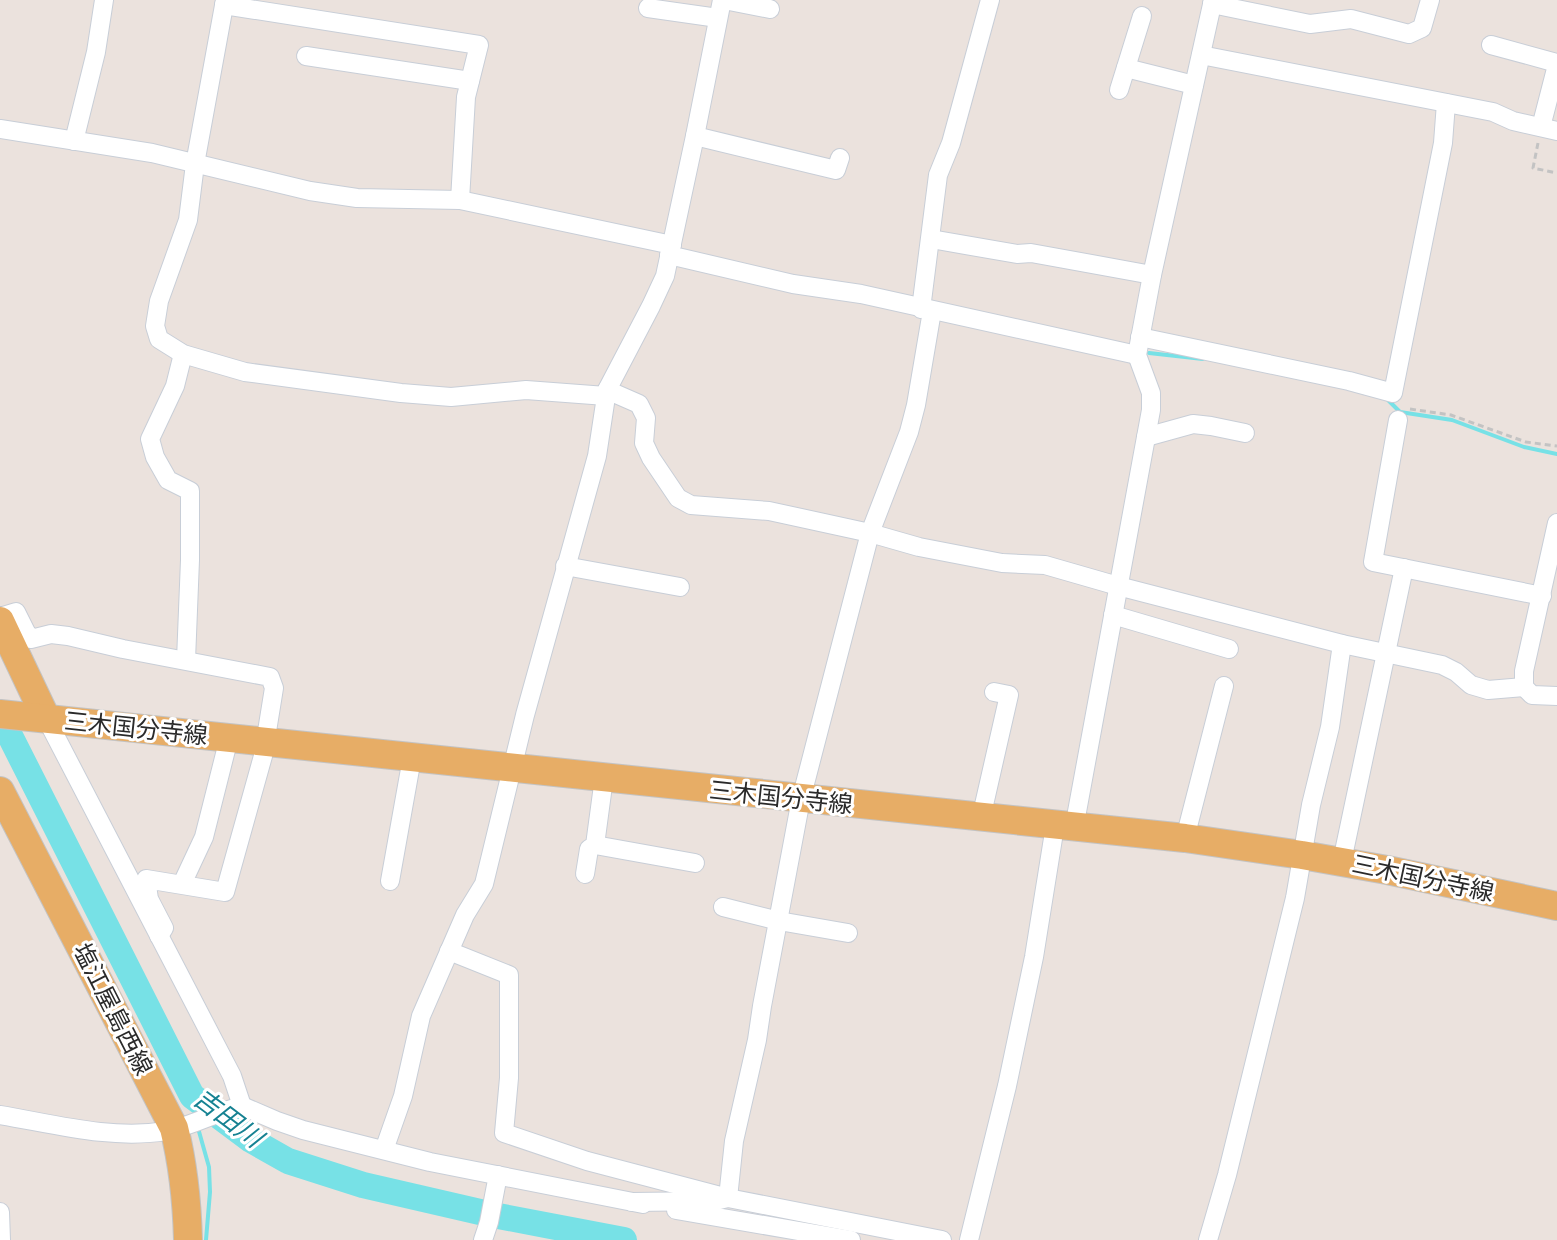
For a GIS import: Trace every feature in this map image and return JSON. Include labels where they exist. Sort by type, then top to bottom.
[{"type":"main road","points":[[0,619],[44,718]]},
{"type":"main road","name":"三木国分寺線","points":[[0,714],[1185,838],[1342,861],[1557,906]]},
{"type":"main road","name":"塩江屋島西線","points":[[0,791],[179,1126],[178,1145],[188,1240]]},
{"type":"street","points":[[74,141],[96,52],[104,0]]},
{"type":"street","points":[[728,1198],[734,1141],[757,1040],[801,799],[870,533],[909,432],[916,405],[938,175],[951,143],[990,0]]},
{"type":"street","points":[[969,1240],[1007,1086],[1113,615],[1151,410],[1151,393],[1139,346],[1213,2],[1310,24],[1351,19],[1409,34],[1422,28],[1430,0]]},
{"type":"street","points":[[460,200],[466,97],[479,45],[225,2],[195,164],[188,220],[159,301],[155,326],[159,339],[183,354],[245,372],[401,393],[451,397],[526,390],[607,393],[639,404],[646,418],[644,443],[651,458],[678,498],[691,505],[769,511],[919,547],[1002,563],[1045,565],[1342,644],[1442,665],[1471,685],[1488,690],[1524,687]]},
{"type":"street","points":[[384,1150],[403,1096],[421,1016],[465,915],[484,884],[565,566],[597,456],[607,393],[665,276],[721,6]]},
{"type":"street","points":[[648,8],[721,6],[770,9]]},
{"type":"street","points":[[1119,90],[1142,16]]},
{"type":"street","points":[[1201,55],[1493,112],[1513,121],[1549,129],[1557,64],[1491,45]]},
{"type":"street","points":[[306,56],[470,81]]},
{"type":"street","points":[[1126,68],[1194,85]]},
{"type":"street","points":[[0,129],[152,153],[310,191],[357,198],[460,200],[670,250],[793,284],[1139,346],[1292,369],[1393,393],[1443,143],[1446,103]]},
{"type":"street","points":[[695,136],[836,170],[840,158]]},
{"type":"street","points":[[931,239],[1152,275]]},
{"type":"street","points":[[183,354],[175,386],[150,439],[155,457],[168,480],[190,491],[186,660]]},
{"type":"street","points":[[1398,420],[1373,562],[1542,596]]},
{"type":"street","points":[[1146,437],[1193,424],[1245,433]]},
{"type":"street","points":[[1557,523],[1524,671],[1524,687],[1532,695],[1557,696]]},
{"type":"street","points":[[565,566],[680,587]]},
{"type":"street","points":[[1342,861],[1404,568]]},
{"type":"street","points":[[0,619],[16,612],[31,639],[59,635],[270,677],[274,688],[263,756],[225,892],[146,879],[149,899],[164,928],[159,936]]},
{"type":"street","points":[[1113,615],[1229,649]]},
{"type":"street","points":[[1208,1240],[1295,898],[1330,727],[1342,644]]},
{"type":"street","points":[[1185,838],[1224,686]]},
{"type":"street","points":[[981,818],[1009,695],[994,692]]},
{"type":"street","points":[[44,718],[232,1076],[238,1107]]},
{"type":"street","points":[[182,884],[204,837],[229,738]]},
{"type":"street","points":[[390,881],[412,758]]},
{"type":"street","points":[[595,845],[604,778]]},
{"type":"street","points":[[585,874],[589,849],[595,845],[695,863]]},
{"type":"street","points":[[175,854],[194,859]]},
{"type":"street","points":[[723,907],[848,933]]},
{"type":"street","points":[[449,951],[509,975],[509,1078],[504,1133],[587,1161],[728,1198],[942,1240]]},
{"type":"street","points":[[0,1115],[112,1133],[143,1133],[179,1126],[238,1107],[303,1130],[497,1181],[851,1240]]},
{"type":"street","points":[[486,1231],[497,1181]]},
{"type":"street","points":[[632,1202],[715,1201],[728,1198]]},
{"type":"street","points":[[0,1212],[1,1240]]},
{"type":"path","points":[[1549,129],[1533,168],[1557,173]]},
{"type":"path","points":[[1393,393],[1410,409],[1451,415],[1526,442],[1557,446]]},
{"type":"waterway","points":[[1149,353],[1203,359]]},
{"type":"waterway","points":[[1387,399],[1400,412],[1452,420],[1524,447],[1557,454]]},
{"type":"waterway","name":"吉田川","points":[[0,716],[192,1096],[251,1140],[288,1161],[363,1185],[493,1215],[624,1240]]},
{"type":"waterway","points":[[192,1096],[196,1116]]},
{"type":"waterway","points":[[198,1128],[209,1167],[206,1240]]}]
